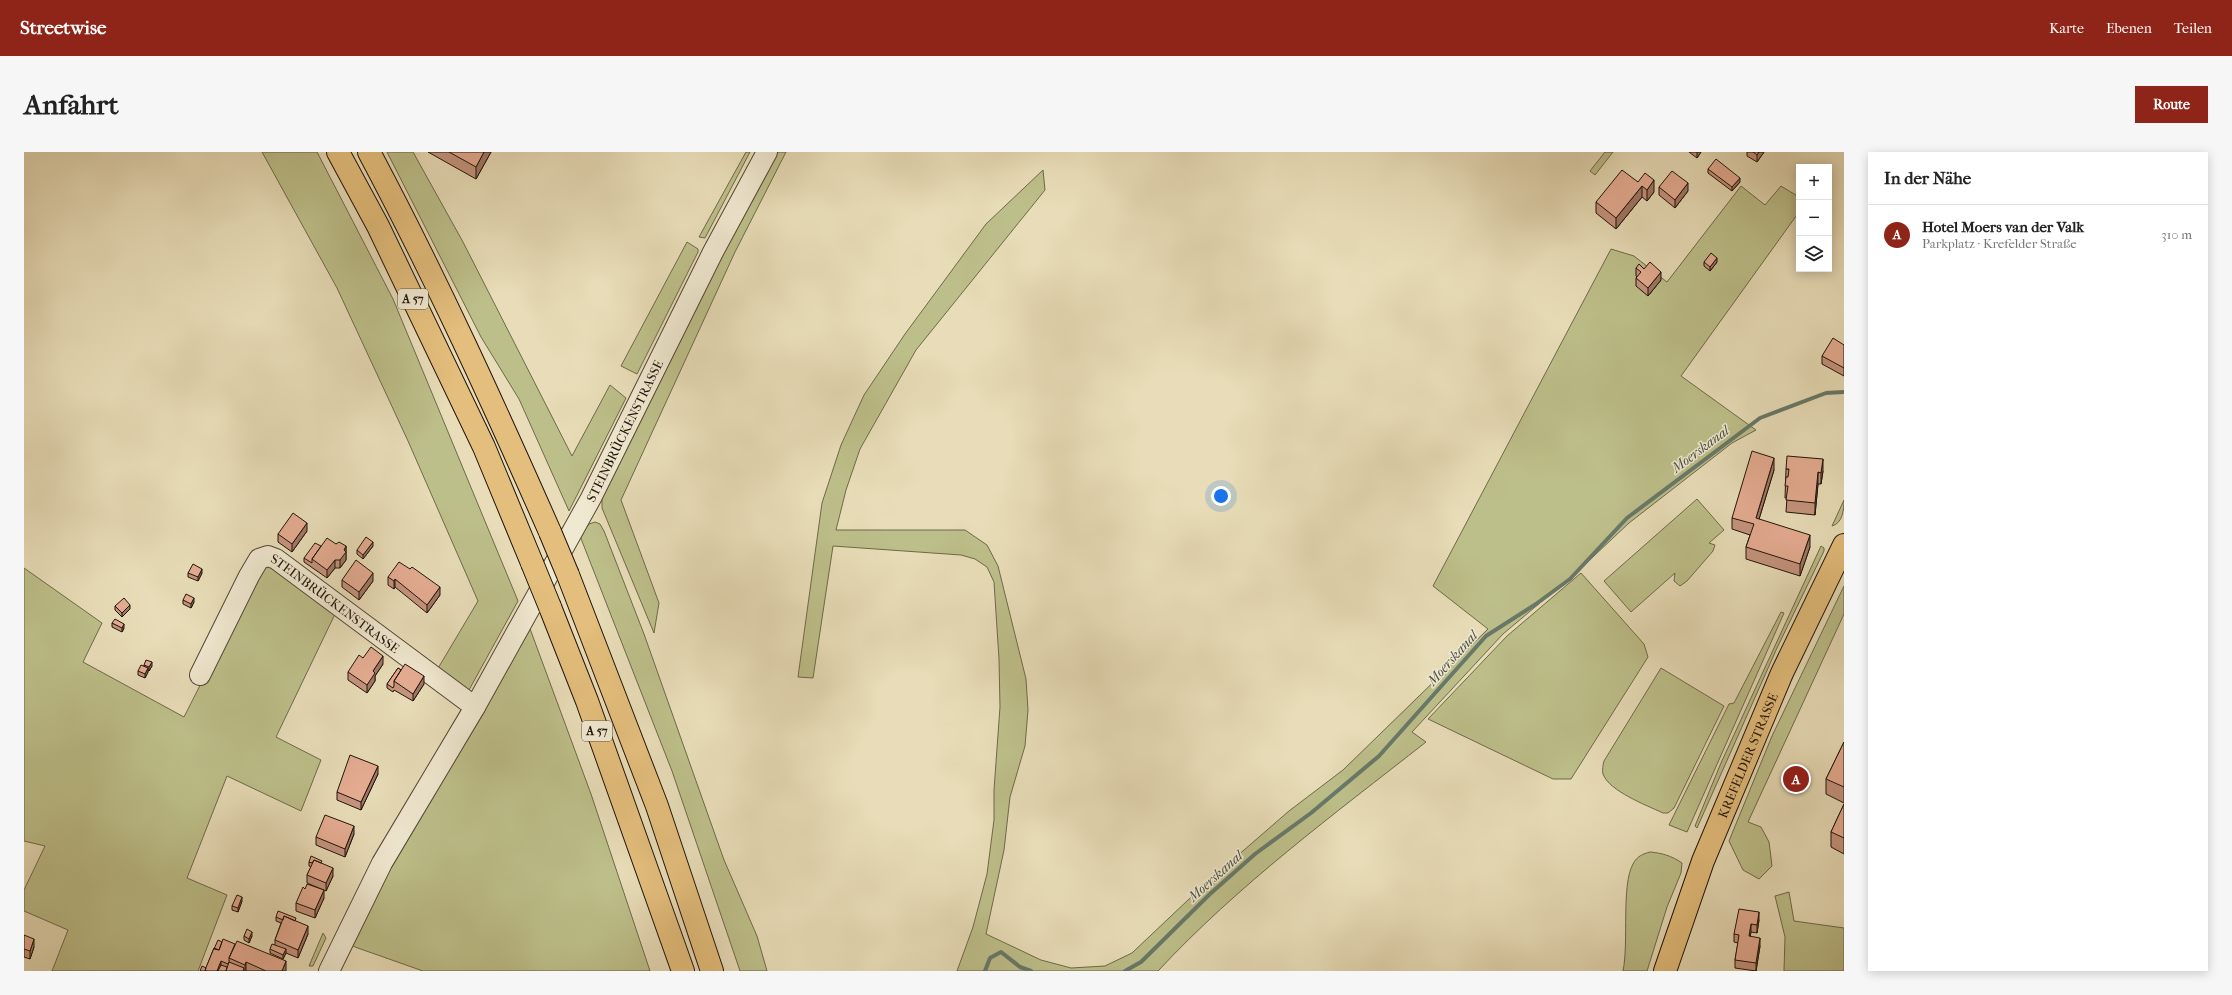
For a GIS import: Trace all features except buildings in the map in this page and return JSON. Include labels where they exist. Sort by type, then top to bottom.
[{"type":"main road","name":"A 57","points":[[338,152],[378,226],[484,447],[550,607],[586,701],[683,971]]},
{"type":"main road","name":"A 57","points":[[369,152],[400,211],[492,400],[550,532],[657,806],[712,971]]},
{"type":"main road","name":"KREFELDER STRASSE","points":[[1665,971],[1706,854],[1782,673],[1844,545]]},
{"type":"main road","points":[[642,857],[649,896],[671,971]]},
{"type":"street","name":"STEINBRÜCKENSTRASSE","points":[[329,971],[382,863],[475,707],[591,498],[713,252],[767,152]]},
{"type":"street","name":"STEINBRÜCKENSTRASSE","points":[[200,675],[249,576],[259,560],[268,556],[276,559],[475,707]]},
{"type":"green space","points":[[262,152],[317,152],[393,299],[518,601],[469,690],[465,691],[437,670],[478,601],[408,441],[337,288]]},
{"type":"green space","points":[[387,152],[413,152],[463,242],[572,456],[610,385],[626,398],[569,511],[519,399],[481,337]]},
{"type":"green space","points":[[746,152],[750,152],[705,238],[699,237]]},
{"type":"green space","points":[[775,152],[786,152],[735,252],[621,500],[659,603],[654,633],[602,508],[602,496],[723,250]]},
{"type":"green space","points":[[1605,152],[1613,152],[1595,175],[1590,171]]},
{"type":"green space","points":[[1043,170],[1045,190],[916,350],[860,449],[846,490],[836,530],[965,530],[987,545],[998,566],[1026,679],[1028,710],[1025,746],[1010,797],[1004,850],[986,934],[1041,960],[1071,968],[1105,966],[1132,953],[1206,883],[1289,811],[1343,770],[1488,629],[1433,586],[1611,249],[1634,256],[1667,282],[1741,186],[1765,205],[1781,186],[1796,195],[1796,216],[1681,376],[1756,430],[1732,443],[1629,523],[1578,571],[1503,634],[1412,732],[1426,742],[1321,824],[1253,880],[1189,939],[1158,971],[957,971],[973,927],[987,874],[994,820],[994,790],[1000,707],[999,659],[994,582],[987,567],[975,559],[961,555],[833,546],[813,678],[798,677],[822,503],[841,445],[864,395],[905,334],[986,224]]},
{"type":"green space","points":[[687,242],[698,249],[698,252],[637,374],[621,366]]},
{"type":"green space","points":[[1697,499],[1724,530],[1709,543],[1715,545],[1713,551],[1687,581],[1680,586],[1674,581],[1675,573],[1631,612],[1604,581]]},
{"type":"green space","points":[[1844,500],[1841,519],[1832,526]]},
{"type":"green space","points":[[595,522],[600,524],[604,531],[644,634],[724,860],[757,936],[767,971],[740,971],[672,771],[580,536],[589,524]]},
{"type":"green space","points":[[1821,546],[1824,548],[1824,551],[1777,648],[1697,828],[1695,826],[1721,763]]},
{"type":"green space","points":[[265,563],[336,612],[276,737],[321,760],[301,811],[227,776],[187,878],[227,895],[198,971],[52,971],[68,930],[24,911],[24,890],[45,846],[24,841],[24,568],[102,623],[83,662],[184,717],[254,579]]},
{"type":"green space","points":[[1581,573],[1644,644],[1648,657],[1571,779],[1553,779],[1428,719],[1507,636]]},
{"type":"green space","points":[[1844,586],[1844,614],[1748,822],[1761,827],[1769,842],[1772,866],[1759,879],[1743,870],[1729,841],[1772,736]]},
{"type":"green space","points":[[1781,612],[1784,613],[1687,832],[1669,825],[1729,704],[1734,703]]},
{"type":"green space","points":[[529,626],[591,794],[650,971],[423,971],[350,944],[392,859]]},
{"type":"green space","points":[[1661,668],[1724,706],[1674,808],[1668,813],[1663,813],[1620,792],[1607,780],[1603,774],[1604,761]]},
{"type":"green space","points":[[1650,852],[1667,855],[1682,863],[1681,873],[1667,907],[1647,971],[1623,971],[1625,959],[1626,900],[1629,874],[1636,859]]},
{"type":"green space","points":[[1789,892],[1794,921],[1844,928],[1844,971],[1784,971],[1785,937],[1775,896]]},
{"type":"green space","points":[[323,933],[326,938],[313,966],[309,966]]},
{"type":"waterway","name":"Moerskanal","points":[[1125,971],[1141,962],[1210,894],[1255,854],[1311,813],[1379,756],[1486,636],[1536,604],[1570,579],[1627,518],[1760,418],[1826,393],[1844,392]]},
{"type":"waterway","name":"Moerskanal","points":[[985,971],[990,958],[1001,952],[1020,967],[1031,971]]},
{"type":"place","name":"Hotel Moers van der Valk","points":[[1796,779]]}]
